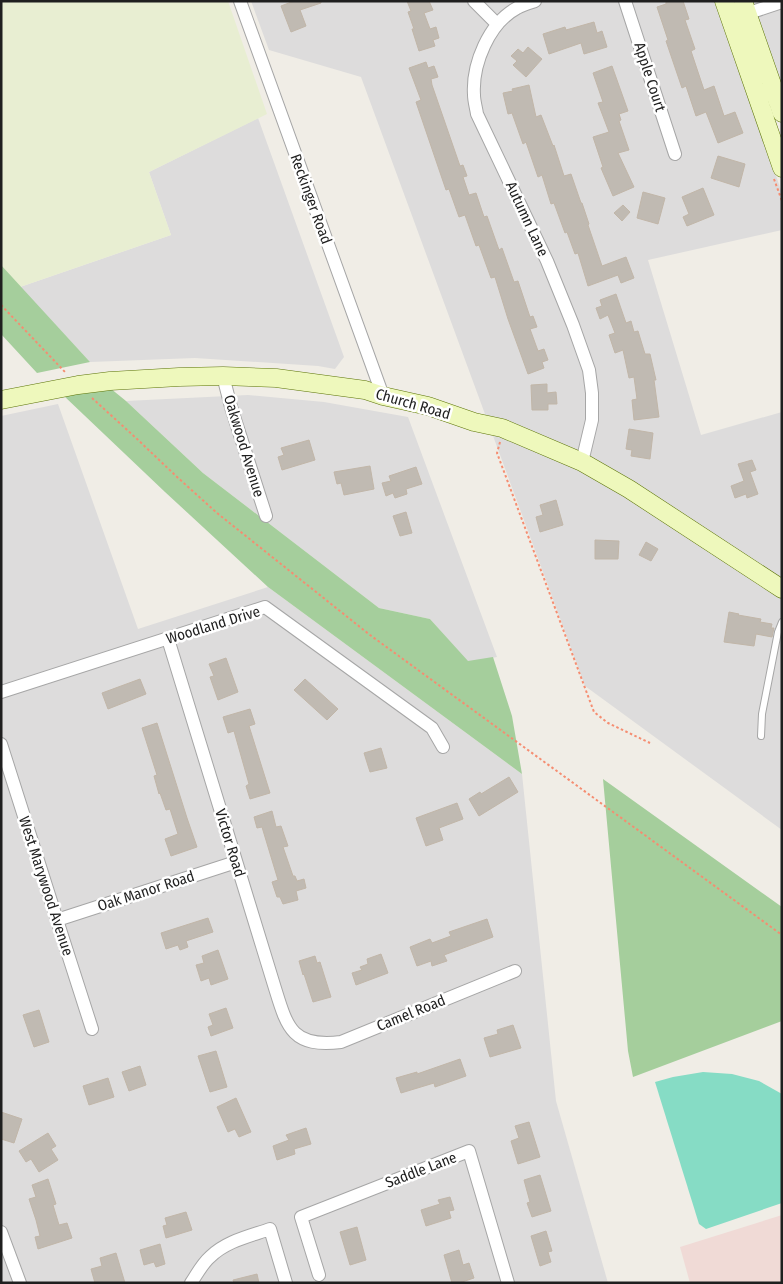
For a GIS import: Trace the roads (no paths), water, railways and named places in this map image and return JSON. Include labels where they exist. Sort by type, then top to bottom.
[{"type":"street","name":"Reckinger Road","points":[[240,1],[383,396]]},
{"type":"street","points":[[474,1],[497,24]]},
{"type":"street","name":"Autumn Lane","points":[[535,1],[516,8],[497,24],[480,57],[475,76],[474,94],[477,114],[547,261],[589,370],[592,394],[592,420],[582,462]]},
{"type":"street","name":"Apple Court","points":[[625,1],[675,154]]},
{"type":"street","points":[[724,1],[782,168]]},
{"type":"street","points":[[730,18],[745,7],[782,2]]},
{"type":"street","points":[[745,7],[782,113]]},
{"type":"street","name":"Church Road","points":[[1,400],[110,381],[223,376],[276,378],[365,390],[428,406],[474,422],[502,428],[582,462],[629,489],[782,589]]},
{"type":"street","name":"Oakwood Avenue","points":[[223,376],[266,516]]},
{"type":"street","name":"Woodland Drive","points":[[1,692],[265,607],[432,728],[443,747]]},
{"type":"street","name":"Victor Road","points":[[168,638],[283,1015],[291,1029],[304,1040]]},
{"type":"street","name":"West Marywood Avenue","points":[[1,744],[92,1028]]},
{"type":"street","name":"Oak Manor Road","points":[[56,920],[236,862]]},
{"type":"street","name":"Camel Road","points":[[304,1040],[324,1044],[341,1042],[515,971]]},
{"type":"street","name":"Saddle Lane","points":[[319,1275],[302,1216],[469,1151],[508,1283]]},
{"type":"street","points":[[191,1283],[210,1256],[242,1238],[270,1229],[286,1283]]},
{"type":"street","points":[[1,1232],[20,1283]]},
{"type":"lane","points":[[761,736],[762,714],[778,632],[782,622]]}]
